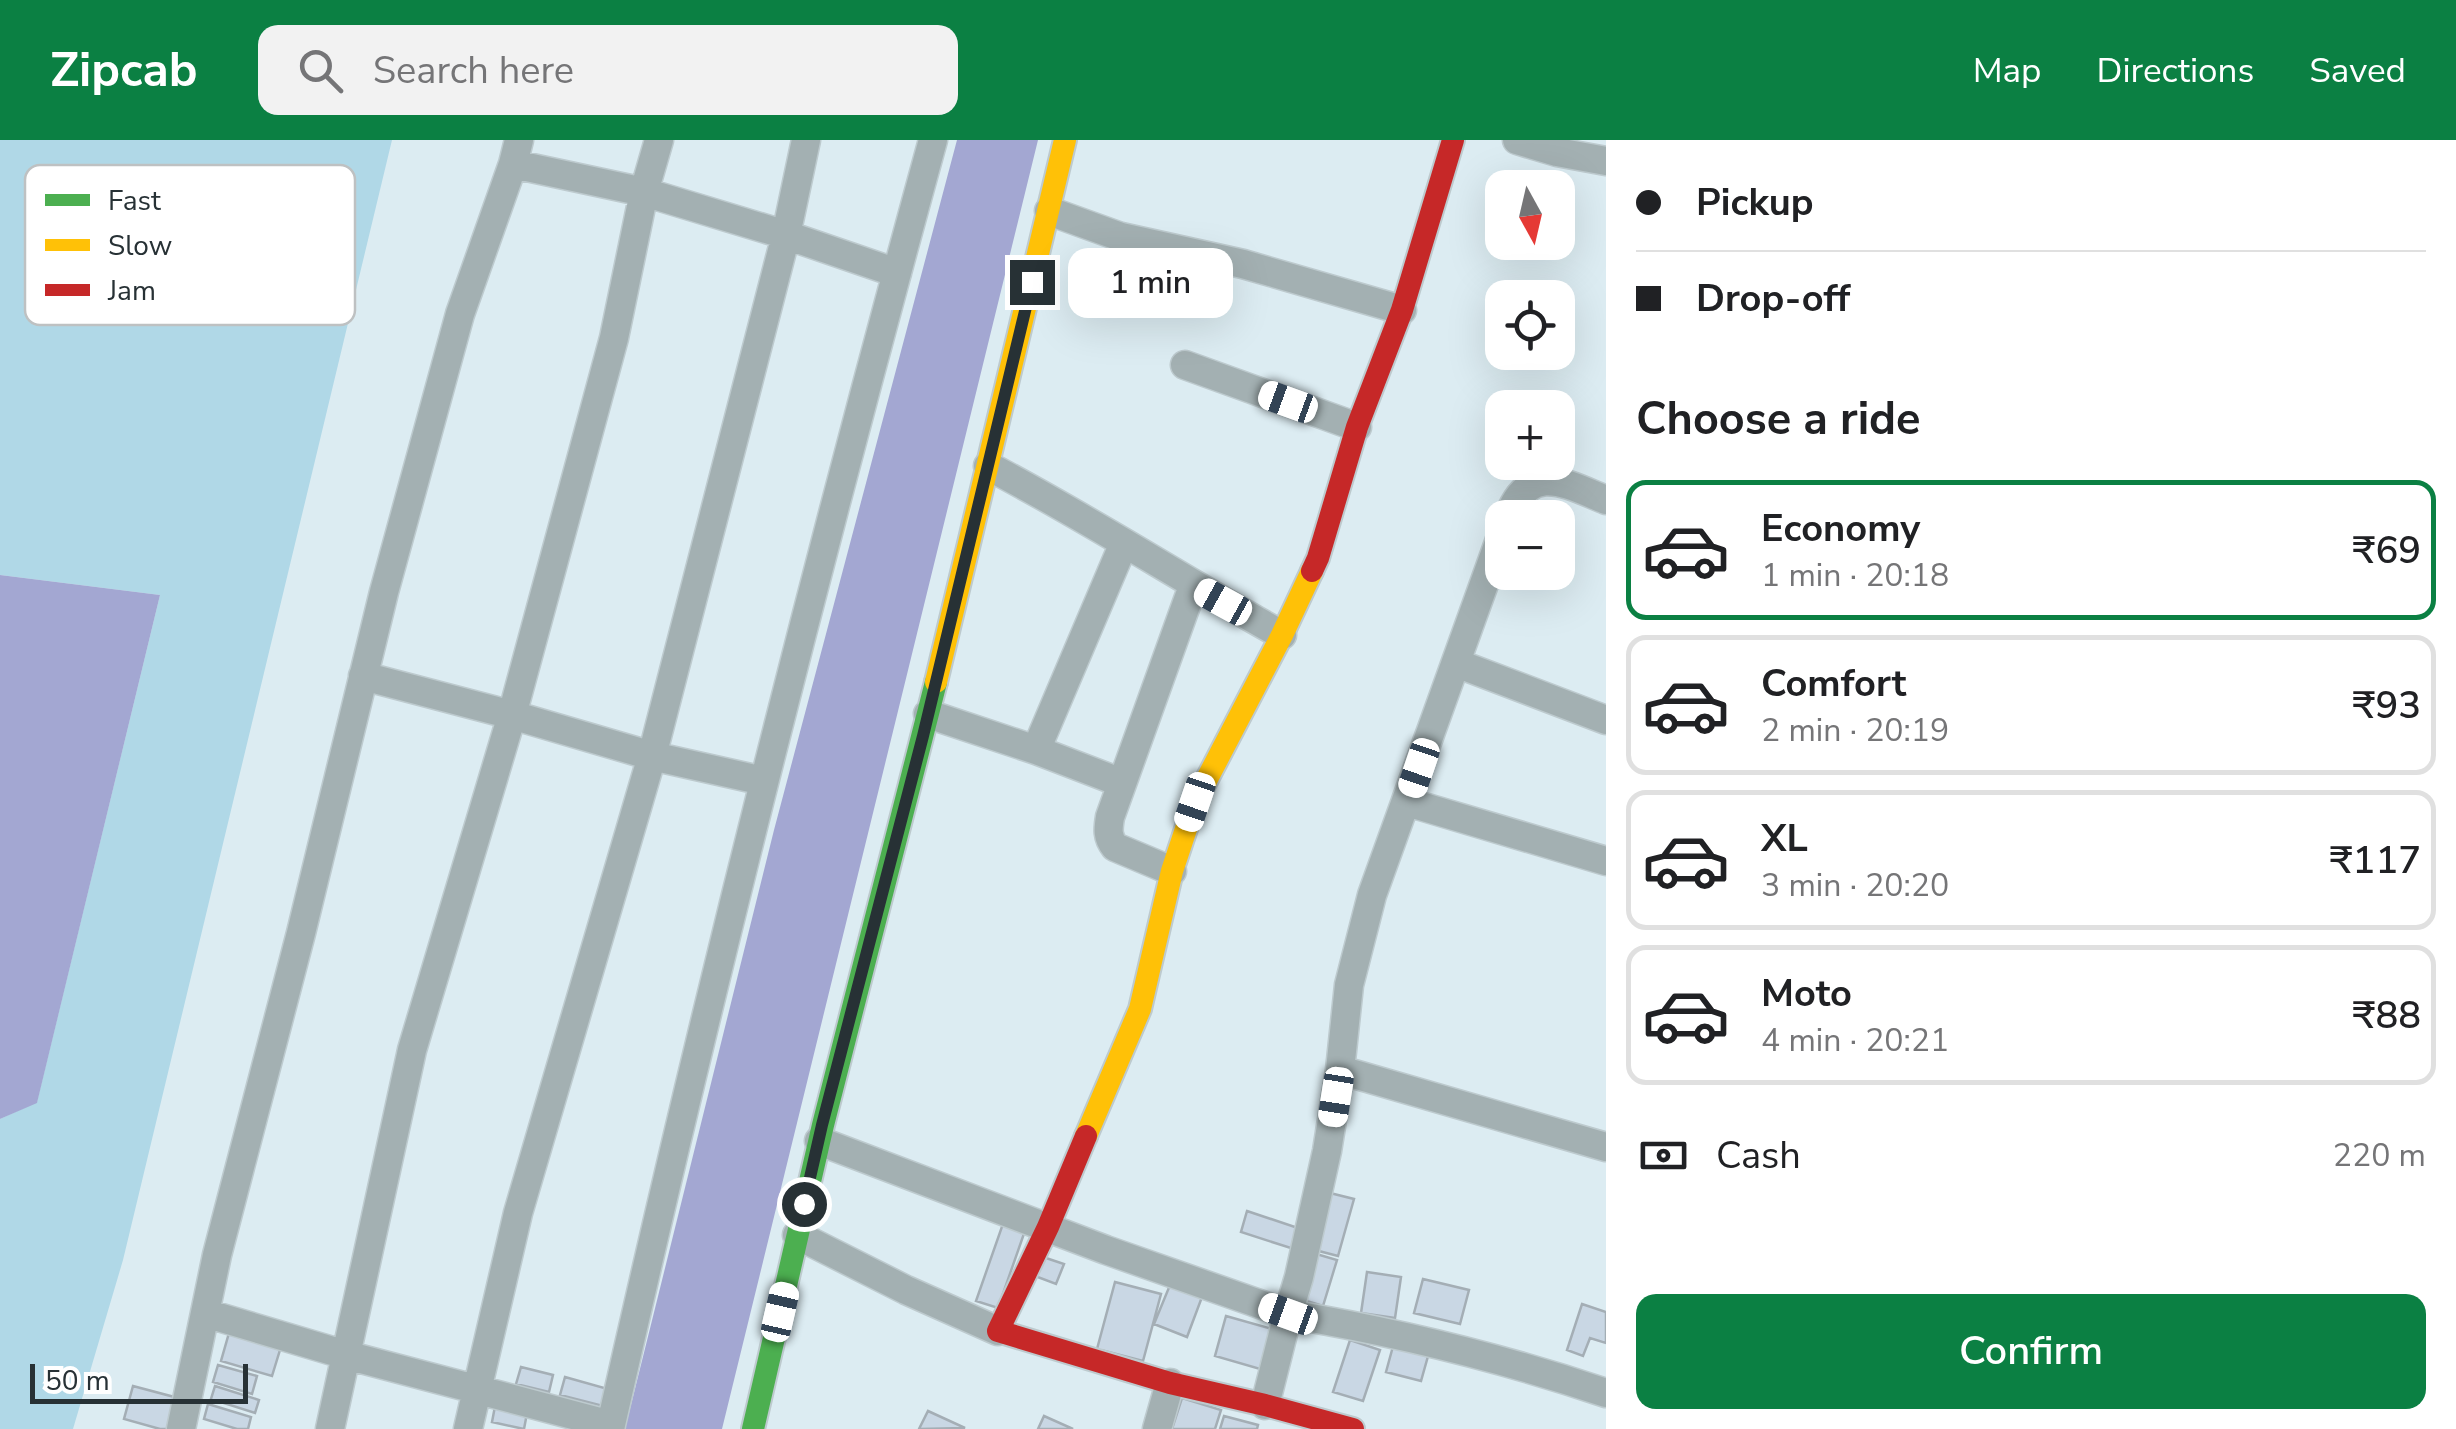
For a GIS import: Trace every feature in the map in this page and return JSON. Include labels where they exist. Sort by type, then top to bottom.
[{"type":"street","points":[[330,1429],[412,1050],[512,715],[614,338],[644,192],[659,140]]},
{"type":"street","points":[[468,1429],[518,1213],[652,756],[786,235],[806,140]]},
{"type":"street","points":[[205,1313],[611,1427],[717,967],[933,140]]},
{"type":"street","points":[[753,1429],[819,1141],[928,714],[1066,140]]},
{"type":"street","points":[[998,1331],[1048,1226],[1140,1009],[1172,871],[1195,802],[1318,558],[1358,426],[1402,310],[1453,140]]},
{"type":"street","points":[[1517,140],[1606,161]]},
{"type":"street","points":[[181,1429],[217,1255],[384,592],[460,314],[516,152],[786,235],[896,274]]},
{"type":"street","points":[[1049,210],[1121,238],[1243,264],[1402,310]]},
{"type":"street","points":[[1185,365],[1358,426]]},
{"type":"street","points":[[988,466],[1059,503],[1193,586],[1282,634]]},
{"type":"street","points":[[1515,500],[1536,483],[1557,479],[1606,500]]},
{"type":"street","points":[[1036,750],[1124,543]]},
{"type":"street","points":[[1266,1404],[1313,1218],[1340,1070],[1349,985],[1367,913],[1485,582]]},
{"type":"street","points":[[1172,871],[1114,847],[1108,839],[1110,817],[1193,586]]},
{"type":"street","points":[[1456,663],[1606,720]]},
{"type":"street","points":[[363,676],[652,756],[764,781]]},
{"type":"street","points":[[928,714],[1122,783]]},
{"type":"street","points":[[1407,802],[1606,861]]},
{"type":"street","points":[[1340,1070],[1606,1147]]},
{"type":"street","points":[[819,1141],[1288,1314],[1392,1332],[1606,1393]]},
{"type":"street","points":[[797,1235],[998,1331],[1170,1383],[1354,1429]]},
{"type":"street","points":[[1157,1429],[1170,1383]]},
{"type":"shaded area","points":[[0,140],[392,140],[355,294],[355,165],[25,165],[25,325],[348,325],[123,1260],[73,1429],[0,1429],[0,1119],[37,1102],[160,595],[0,575]]},
{"type":"shaded area","points":[[957,140],[1038,140],[722,1429],[625,1429],[774,830]]},
{"type":"shaded area","points":[[0,575],[160,595],[37,1103],[0,1119]]},
{"type":"building","points":[[1330,1193],[1354,1199],[1338,1256],[1315,1250]]},
{"type":"building","points":[[1247,1211],[1304,1230],[1297,1250],[1241,1232]]},
{"type":"building","points":[[1005,1218],[1027,1225],[998,1308],[976,1301]]},
{"type":"building","points":[[1313,1253],[1337,1260],[1323,1306],[1300,1299]]},
{"type":"building","points":[[1043,1257],[1064,1264],[1056,1284],[1035,1276]]},
{"type":"building","points":[[1367,1272],[1401,1277],[1395,1318],[1361,1313]]},
{"type":"building","points":[[1423,1279],[1469,1290],[1460,1324],[1414,1313]]},
{"type":"building","points":[[1115,1282],[1161,1294],[1143,1361],[1097,1349]]},
{"type":"building","points":[[1170,1285],[1202,1297],[1187,1337],[1154,1324]]},
{"type":"building","points":[[1582,1304],[1606,1312],[1606,1343],[1590,1338],[1583,1356],[1567,1350]]},
{"type":"building","points":[[1226,1316],[1279,1331],[1267,1371],[1215,1356]]},
{"type":"building","points":[[231,1326],[283,1340],[272,1376],[221,1361]]},
{"type":"building","points":[[1395,1339],[1430,1349],[1421,1381],[1386,1372]]},
{"type":"building","points":[[1350,1340],[1380,1350],[1363,1401],[1333,1392]]},
{"type":"building","points":[[218,1365],[257,1376],[252,1394],[213,1382]]},
{"type":"building","points":[[521,1367],[553,1375],[549,1392],[516,1384]]},
{"type":"building","points":[[565,1377],[608,1389],[603,1406],[560,1395]]},
{"type":"building","points":[[133,1386],[178,1398],[169,1429],[124,1419]]},
{"type":"building","points":[[215,1386],[259,1400],[255,1413],[211,1399]]},
{"type":"building","points":[[1182,1398],[1221,1410],[1215,1429],[1172,1429]]},
{"type":"building","points":[[496,1401],[528,1408],[524,1429],[492,1422]]},
{"type":"building","points":[[208,1404],[251,1417],[248,1429],[204,1419]]},
{"type":"building","points":[[928,1411],[965,1428],[919,1429]]},
{"type":"building","points":[[1044,1416],[1073,1429],[1038,1429]]},
{"type":"building","points":[[1224,1416],[1258,1425],[1257,1429],[1220,1429]]},
{"type":"traffic: fast","points":[[753,1429],[823,1125],[936,682]]},
{"type":"traffic: slow","points":[[936,682],[1065,140]]},
{"type":"traffic: slow","points":[[1086,1136],[1140,1009],[1172,871],[1195,802],[1312,571]]},
{"type":"traffic: jam","points":[[1312,571],[1357,427],[1402,310],[1453,140]]},
{"type":"traffic: jam","points":[[1086,1136],[998,1331],[1170,1383],[1353,1429]]},
{"type":"route","points":[[804,1204],[923,736],[1032,282]]}]
